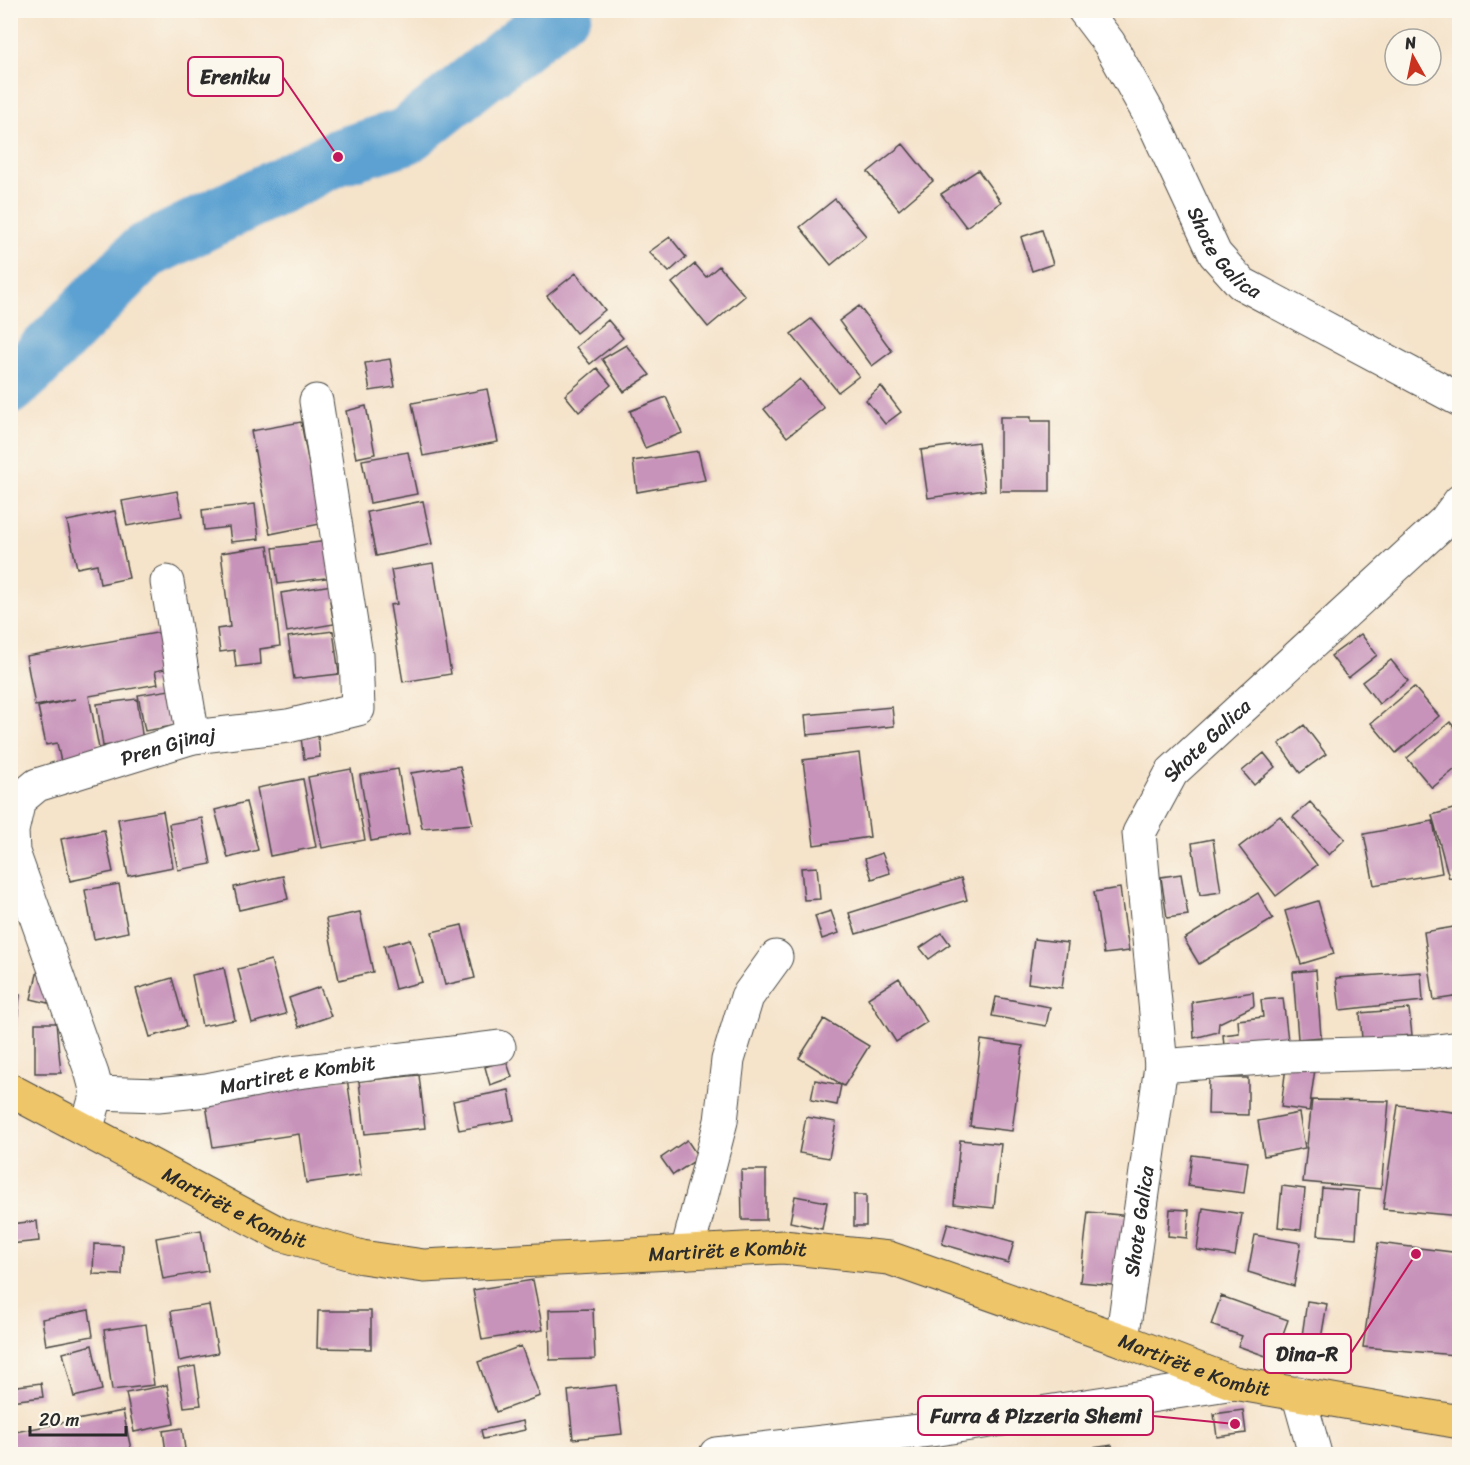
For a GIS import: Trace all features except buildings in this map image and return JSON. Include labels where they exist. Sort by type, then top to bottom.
[{"type":"main road","name":"Martirët e Kombit","points":[[10,1090],[280,1234],[362,1257],[424,1266],[783,1247],[889,1258],[1122,1340],[1234,1383],[1460,1422]]},
{"type":"street","name":"Shote Galica","points":[[1084,10],[1109,43],[1154,123],[1215,254],[1241,283],[1460,400]]},
{"type":"street","name":"Pren Gjinaj","points":[[97,1093],[13,852],[11,830],[19,800],[37,785],[193,737],[288,726],[358,709],[356,655],[316,401]]},
{"type":"street","name":"Shote Galica","points":[[1122,1340],[1161,1066],[1139,833],[1172,772],[1445,521],[1460,501]]},
{"type":"street","points":[[167,582],[193,737]]},
{"type":"street","points":[[687,1252],[721,1122],[728,1060],[747,997],[776,957]]},
{"type":"street","name":"Martiret e Kombit","points":[[97,1093],[158,1095],[207,1090],[300,1072],[499,1047]]},
{"type":"street","points":[[1161,1066],[1287,1056],[1430,1052],[1460,1048]]},
{"type":"street","points":[[86,1130],[97,1093]]},
{"type":"street","points":[[716,1455],[941,1442],[1234,1383]]},
{"type":"street","points":[[1298,1393],[1315,1455]]},
{"type":"waterway","points":[[10,386],[144,252],[338,157],[406,136],[564,10]]},
{"type":"place","name":"Ereniku","points":[[338,157]]},
{"type":"place","name":"Dina-R","points":[[1416,1254]]},
{"type":"place","name":"Furra & Pizzeria Shemi","points":[[1235,1424]]}]
